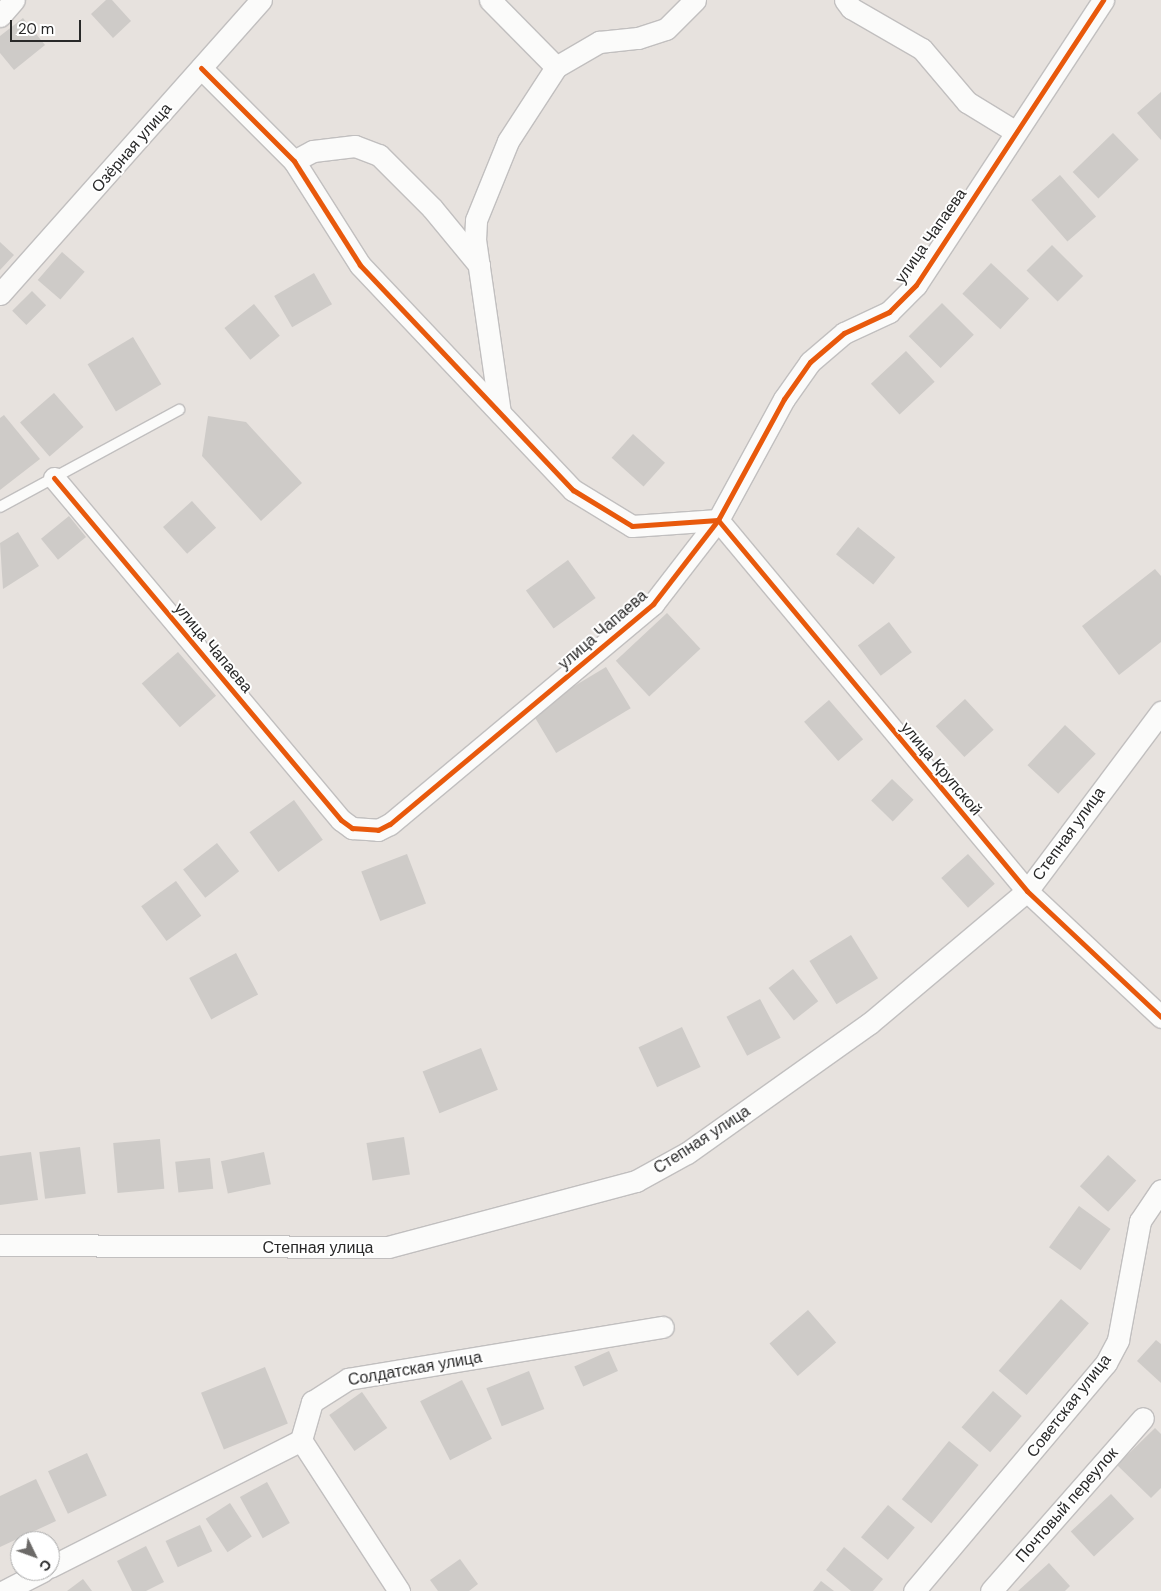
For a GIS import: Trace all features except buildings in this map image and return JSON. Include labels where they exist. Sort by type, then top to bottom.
[{"type":"street","points":[[0,16],[14,0]]},
{"type":"street","name":"Озёрная улица","points":[[0,294],[261,0]]},
{"type":"street","points":[[490,0],[556,67]]},
{"type":"street","points":[[500,413],[479,265],[476,220],[508,141],[556,67],[599,42],[638,38],[666,29],[695,0]]},
{"type":"street","points":[[845,0],[851,8],[922,49],[967,102],[1016,132]]},
{"type":"street","name":"улица Чапаева","points":[[54,478],[341,820],[365,831],[390,824],[654,604],[718,520],[784,399],[810,362],[844,333],[889,312],[916,285],[1103,0]]},
{"type":"street","points":[[201,68],[294,161],[360,265],[573,490],[632,526],[718,520]]},
{"type":"street","points":[[294,161],[313,151],[355,146],[379,155],[419,194],[479,265]]},
{"type":"street","name":"улица Крупской","points":[[718,520],[1027,891],[1161,1018]]},
{"type":"street","name":"Степная улица","points":[[0,1244],[388,1247],[636,1181],[687,1153],[870,1023],[1027,891],[1161,712]]},
{"type":"street","name":"Советская улица","points":[[914,1591],[1106,1363],[1118,1340],[1140,1221],[1161,1190]]},
{"type":"street","name":"Солдатская улица","points":[[301,1440],[312,1402],[348,1379],[663,1327]]},
{"type":"street","name":"Почтовый переулок","points":[[991,1591],[1143,1418]]},
{"type":"street","points":[[60,1563],[301,1440],[398,1591]]},
{"type":"street","points":[[4,1591],[24,1581]]},
{"type":"lane","points":[[0,507],[179,410]]},
{"type":"cycle path","points":[[54,478],[341,820],[352,828],[378,830],[390,824],[653,604],[718,520],[784,399],[810,362],[844,333],[889,312],[916,285],[1103,0]]},
{"type":"cycle path","points":[[201,68],[294,161],[360,265],[573,490],[632,526],[718,520],[1027,891],[1161,1017]]}]
